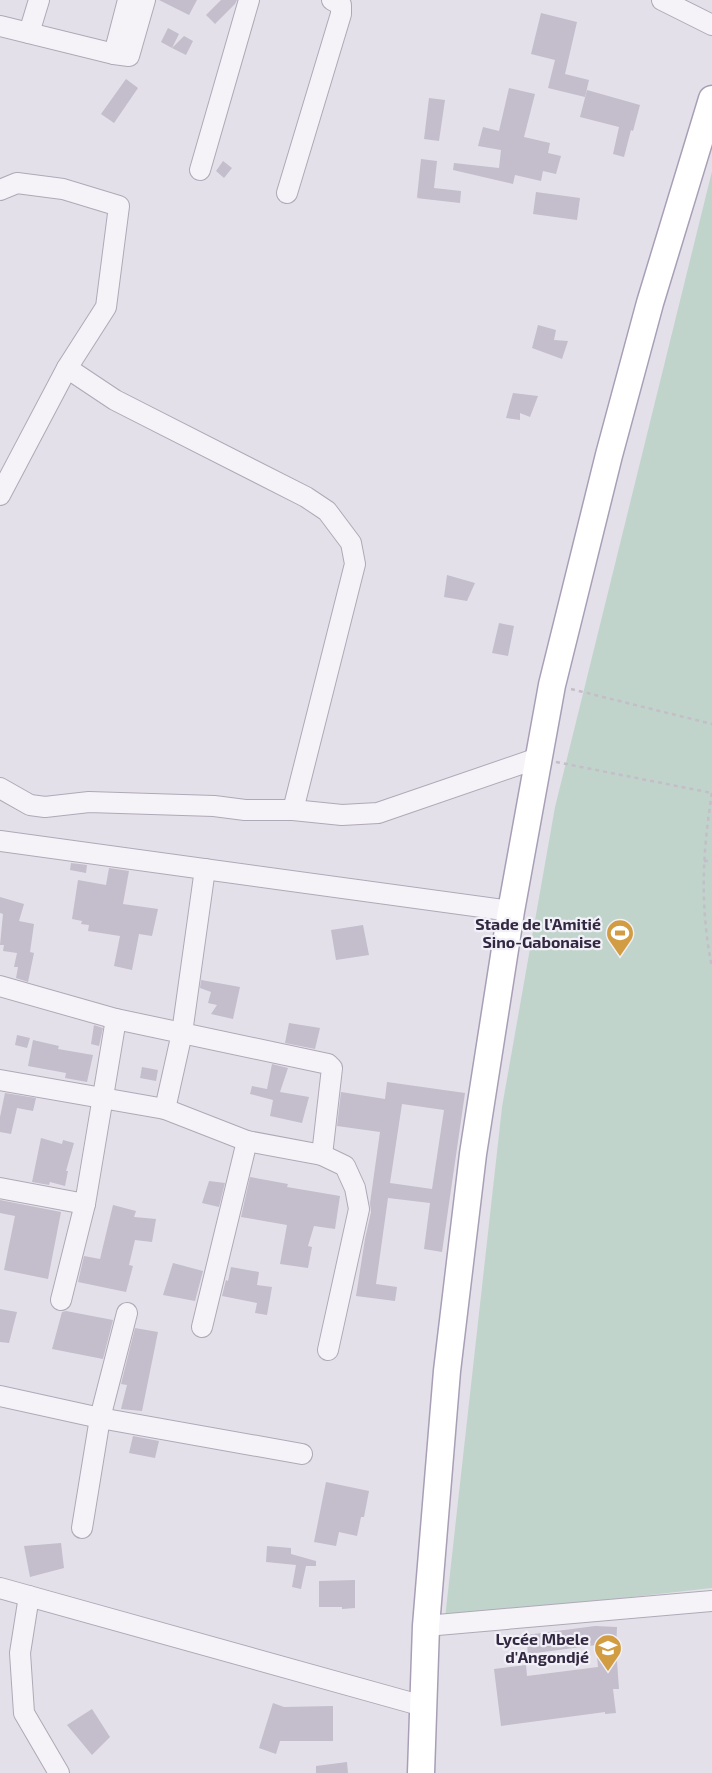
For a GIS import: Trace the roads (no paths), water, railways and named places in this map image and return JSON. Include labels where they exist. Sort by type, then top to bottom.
[{"type":"main road","points":[[421,1773],[426,1626],[447,1371],[473,1154],[511,911],[552,685],[609,455],[645,322],[712,99]]},
{"type":"street","points":[[29,33],[39,0]]},
{"type":"street","points":[[114,54],[128,0]]},
{"type":"street","points":[[0,26],[129,56],[146,0]]},
{"type":"street","points":[[200,170],[249,0]]},
{"type":"street","points":[[287,193],[340,14],[341,5],[332,0]]},
{"type":"street","points":[[662,0],[712,25]]},
{"type":"street","points":[[0,190],[17,184],[63,189],[119,206],[106,307],[67,368],[0,495]]},
{"type":"street","points":[[67,368],[115,400],[306,496],[327,510],[351,543],[355,564],[293,810]]},
{"type":"street","points":[[0,788],[30,805],[46,807],[89,802],[214,806],[246,810],[293,810],[342,816],[378,813],[538,758]]},
{"type":"street","points":[[0,841],[511,911]]},
{"type":"street","points":[[165,1109],[182,1032],[205,869]]},
{"type":"street","points":[[0,986],[116,1019],[328,1064],[332,1068],[322,1155]]},
{"type":"street","points":[[60,1300],[85,1204],[116,1019]]},
{"type":"street","points":[[0,1080],[165,1109],[247,1141],[322,1155],[345,1166],[355,1188],[359,1209],[328,1350]]},
{"type":"street","points":[[202,1327],[247,1141]]},
{"type":"street","points":[[0,1188],[85,1204]]},
{"type":"street","points":[[82,1528],[100,1418],[127,1313]]},
{"type":"street","points":[[0,1396],[100,1418],[302,1454]]},
{"type":"street","points":[[0,1588],[423,1706]]},
{"type":"street","points":[[29,1596],[20,1653],[24,1713],[59,1773]]},
{"type":"street","points":[[426,1626],[712,1601]]},
{"type":"place","name":"Stade de l’Amitié Sino-Gabonaise","points":[[620,957]]},
{"type":"place","name":"Lycée Mbele d'Angondjé","points":[[608,1672]]}]
